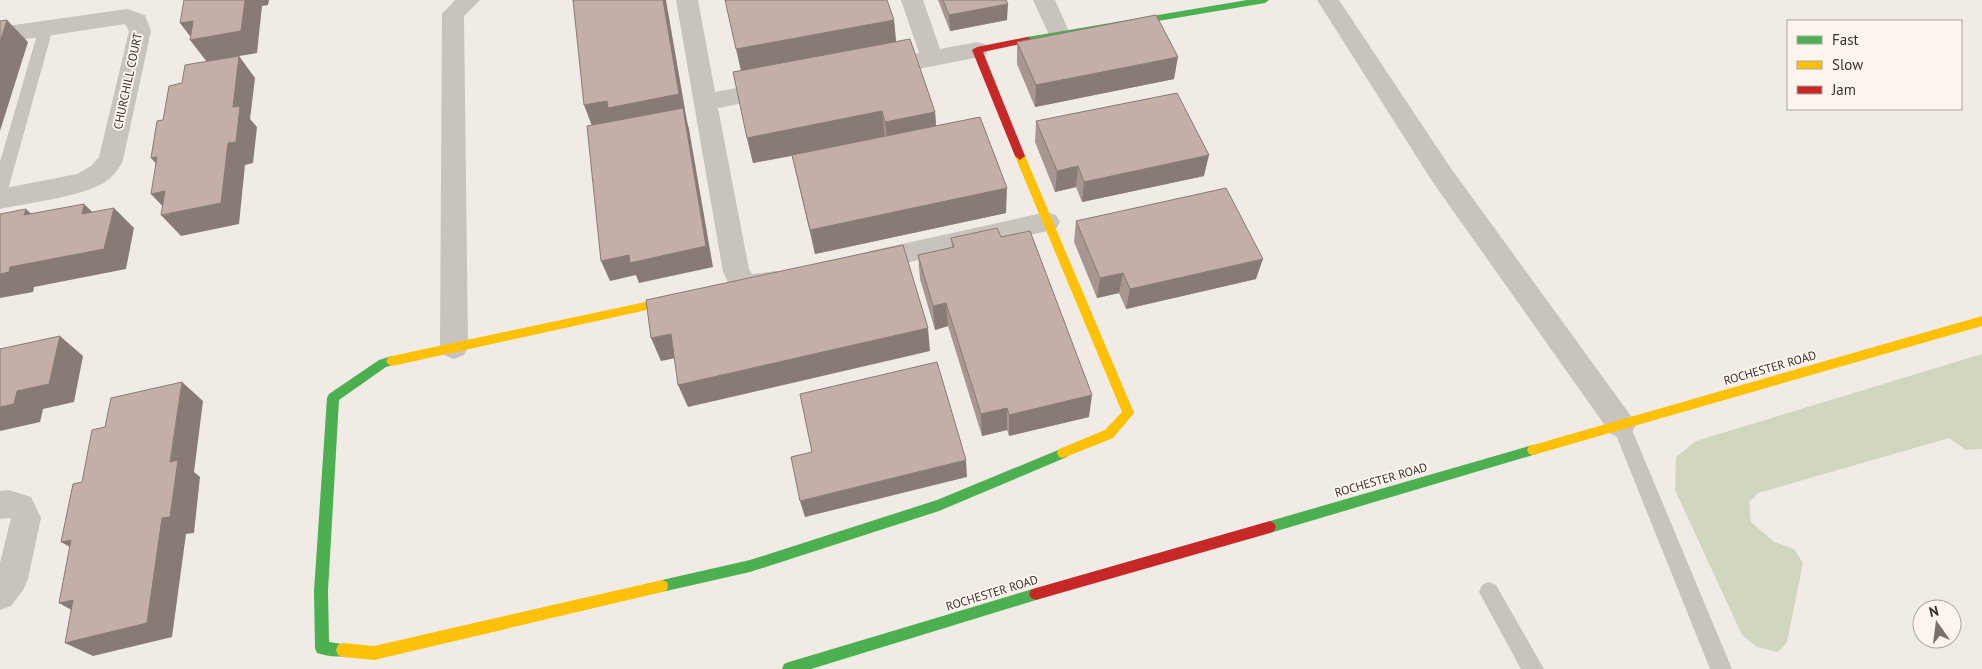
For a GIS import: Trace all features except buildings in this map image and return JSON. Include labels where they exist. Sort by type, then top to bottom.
[{"type":"street","points":[[454,346],[453,14],[469,0]]},
{"type":"street","points":[[687,0],[736,272],[741,286],[797,277]]},
{"type":"street","points":[[912,0],[932,58]]},
{"type":"street","points":[[1044,0],[1060,34]]},
{"type":"street","points":[[857,73],[1060,34],[1265,0]]},
{"type":"street","points":[[1328,0],[1442,174],[1621,425]]},
{"type":"street","name":"CHURCHILL COURT","points":[[0,35],[127,16],[137,20],[140,31],[111,160],[100,172],[83,182],[0,199]]},
{"type":"street","points":[[698,295],[454,346],[383,363],[332,398],[321,591],[322,648],[374,652],[750,566],[939,505],[1109,434],[1128,413],[977,50]]},
{"type":"street","points":[[706,102],[790,86]]},
{"type":"street","points":[[845,267],[1047,222]]},
{"type":"street","name":"ROCHESTER ROAD","points":[[789,669],[1007,603],[1982,321]]},
{"type":"street","points":[[0,505],[14,503],[20,505],[25,511],[26,518],[12,579],[0,596]]},
{"type":"lane","points":[[0,190],[46,28]]},
{"type":"lane","points":[[1621,425],[1721,669]]},
{"type":"lane","points":[[1489,592],[1533,669]]},
{"type":"green space","points":[[1982,354],[1982,449],[1966,450],[1949,438],[1758,493],[1749,502],[1751,522],[1774,542],[1794,549],[1803,563],[1787,642],[1778,652],[1757,647],[1742,635],[1675,490],[1676,457],[1696,441]]},
{"type":"traffic: fast","points":[[1027,40],[1265,0]]},
{"type":"traffic: fast","points":[[343,650],[322,648],[321,591],[333,398],[383,363],[392,361]]},
{"type":"traffic: fast","points":[[1270,527],[1533,450]]},
{"type":"traffic: fast","points":[[662,586],[750,566],[939,505],[1063,453]]},
{"type":"traffic: fast","points":[[789,669],[1036,594]]},
{"type":"traffic: slow","points":[[1020,156],[1128,413],[1109,434],[1063,453]]},
{"type":"traffic: slow","points":[[392,361],[683,298]]},
{"type":"traffic: slow","points":[[1533,450],[1982,321]]},
{"type":"traffic: slow","points":[[343,650],[374,653],[662,586]]},
{"type":"traffic: jam","points":[[1020,156],[977,50],[1027,40]]},
{"type":"traffic: jam","points":[[1036,594],[1270,527]]}]
